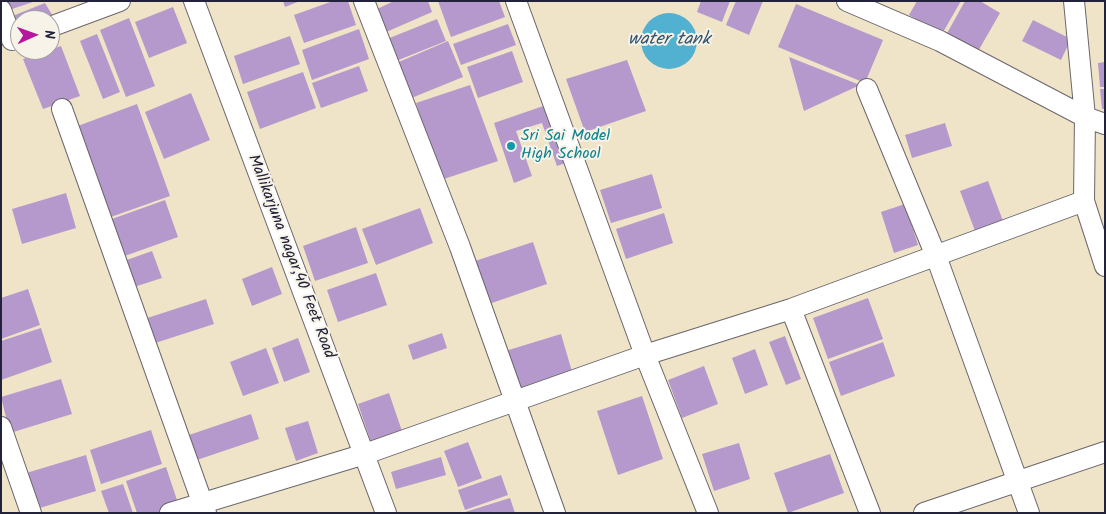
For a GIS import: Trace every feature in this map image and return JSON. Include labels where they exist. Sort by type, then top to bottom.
[{"type":"street","name":"Mallikarjuna nagar,40 Feet Road","points":[[194,1],[386,513]]},
{"type":"street","points":[[364,1],[460,247],[555,513]]},
{"type":"street","points":[[516,1],[645,355],[708,513]]},
{"type":"street","points":[[847,1],[940,41],[1085,117],[1105,124]]},
{"type":"street","points":[[1074,1],[1085,117],[1084,201],[1105,266]]},
{"type":"street","points":[[60,23],[108,4]]},
{"type":"street","points":[[1,10],[10,37]]},
{"type":"street","points":[[868,89],[936,256],[1029,513]]},
{"type":"street","points":[[62,109],[204,507]]},
{"type":"street","points":[[170,513],[204,507],[515,403],[645,355],[791,309],[1084,201]]},
{"type":"street","points":[[791,309],[870,513]]},
{"type":"street","points":[[1,426],[31,513]]},
{"type":"street","points":[[924,513],[1018,483],[1105,452]]},
{"type":"water","name":"water tank","points":[[669,13],[684,18],[692,26],[697,41],[692,56],[684,64],[669,69],[654,64],[646,56],[641,41],[646,26],[654,18]]},
{"type":"building","points":[[3,1],[33,1],[33,2],[6,11]]},
{"type":"building","points":[[283,1],[300,1],[285,7]]},
{"type":"building","points":[[333,1],[348,1],[356,25],[304,43],[294,15]]},
{"type":"building","points":[[394,1],[428,1],[432,12],[384,33],[375,10]]},
{"type":"building","points":[[438,1],[499,1],[505,17],[451,37]]},
{"type":"building","points":[[701,1],[730,1],[722,22],[697,12]]},
{"type":"building","points":[[736,1],[763,1],[749,35],[726,25]]},
{"type":"building","points":[[917,1],[961,1],[942,34],[909,15]]},
{"type":"building","points":[[965,1],[980,1],[1000,13],[977,53],[946,35]]},
{"type":"building","points":[[45,3],[49,10],[28,10]]},
{"type":"building","points":[[796,4],[883,40],[865,83],[778,47]]},
{"type":"building","points":[[173,7],[187,43],[149,58],[135,22]]},
{"type":"building","points":[[129,18],[155,86],[126,97],[100,30]]},
{"type":"building","points":[[437,19],[446,41],[396,61],[387,39]]},
{"type":"building","points":[[1033,20],[1071,39],[1061,60],[1022,41]]},
{"type":"building","points":[[508,24],[516,45],[461,65],[453,44]]},
{"type":"building","points":[[359,29],[369,59],[312,80],[302,50]]},
{"type":"building","points":[[97,34],[120,92],[103,99],[80,41]]},
{"type":"building","points":[[290,36],[300,64],[243,84],[234,56]]},
{"type":"building","points":[[448,41],[463,77],[409,99],[394,64]]},
{"type":"building","points":[[60,46],[80,96],[43,109],[23,60],[60,60]]},
{"type":"building","points":[[512,51],[523,82],[478,98],[467,67]]},
{"type":"building","points":[[789,57],[860,85],[804,111]]},
{"type":"building","points":[[627,60],[646,111],[585,132],[566,79]]},
{"type":"building","points":[[1105,62],[1105,87],[1100,87],[1098,63]]},
{"type":"building","points":[[359,66],[368,91],[321,108],[312,83]]},
{"type":"building","points":[[303,72],[316,108],[260,129],[247,92]]},
{"type":"building","points":[[470,85],[498,161],[441,180],[416,103]]},
{"type":"building","points":[[1100,89],[1105,89],[1105,109],[1102,109]]},
{"type":"building","points":[[191,93],[210,140],[164,159],[145,112]]},
{"type":"building","name":"Sri Sai Model High School","points":[[552,103],[571,161],[557,166],[542,123],[516,131],[532,176],[514,183],[494,123]]},
{"type":"building","points":[[137,104],[170,196],[108,218],[75,127]]},
{"type":"building","points":[[945,123],[952,146],[912,158],[905,135]]},
{"type":"building","points":[[652,174],[662,208],[611,223],[600,190]]},
{"type":"building","points":[[988,181],[1003,221],[975,231],[960,191]]},
{"type":"building","points":[[66,193],[76,228],[22,244],[12,209]]},
{"type":"building","points":[[165,200],[178,237],[122,257],[109,220]]},
{"type":"building","points":[[905,204],[918,245],[894,253],[881,212]]},
{"type":"building","points":[[420,208],[433,243],[376,265],[362,229]]},
{"type":"building","points":[[664,213],[673,243],[626,259],[616,229]]},
{"type":"building","points":[[356,227],[368,263],[315,281],[303,246]]},
{"type":"building","points":[[533,242],[547,284],[489,304],[475,261]]},
{"type":"building","points":[[152,251],[162,278],[134,287],[124,261]]},
{"type":"building","points":[[272,267],[282,294],[252,306],[242,279]]},
{"type":"building","points":[[376,273],[387,305],[338,322],[327,290]]},
{"type":"building","points":[[28,289],[40,325],[1,339],[1,298]]},
{"type":"building","points":[[868,298],[883,339],[828,359],[813,318]]},
{"type":"building","points":[[206,299],[214,324],[149,345],[141,320]]},
{"type":"building","points":[[41,328],[52,362],[1,380],[1,341]]},
{"type":"building","points":[[442,333],[447,348],[413,360],[408,345]]},
{"type":"building","points":[[561,334],[573,375],[514,392],[502,352]]},
{"type":"building","points":[[785,336],[801,379],[786,385],[769,342]]},
{"type":"building","points":[[298,338],[310,372],[284,382],[272,348]]},
{"type":"building","points":[[883,342],[895,376],[841,396],[829,362]]},
{"type":"building","points":[[266,348],[279,383],[243,396],[230,362]]},
{"type":"building","points":[[755,349],[768,385],[745,394],[732,358]]},
{"type":"building","points":[[704,366],[718,404],[682,418],[668,380]]},
{"type":"building","points":[[61,379],[72,414],[10,433],[1,397]]},
{"type":"building","points":[[389,393],[402,431],[371,442],[358,404]]},
{"type":"building","points":[[642,396],[663,459],[618,475],[597,411]]},
{"type":"building","points":[[251,414],[259,439],[191,462],[183,437]]},
{"type":"building","points":[[308,421],[318,453],[296,461],[285,428]]},
{"type":"building","points":[[151,430],[162,464],[101,484],[90,450]]},
{"type":"building","points":[[468,442],[482,478],[458,487],[444,451]]},
{"type":"building","points":[[739,443],[750,479],[714,491],[702,454]]},
{"type":"building","points":[[830,454],[844,493],[788,513],[774,473]]},
{"type":"building","points":[[86,455],[96,491],[33,510],[23,474]]},
{"type":"building","points":[[441,457],[446,475],[396,489],[391,472]]},
{"type":"building","points":[[166,467],[179,506],[158,513],[137,513],[126,481]]},
{"type":"building","points":[[501,475],[508,495],[465,510],[458,490]]},
{"type":"building","points":[[123,484],[133,513],[109,513],[101,491]]},
{"type":"building","points":[[510,498],[515,513],[465,513],[465,512]]},
{"type":"place","name":"Sri Sai Model High School","points":[[511,146]]}]
